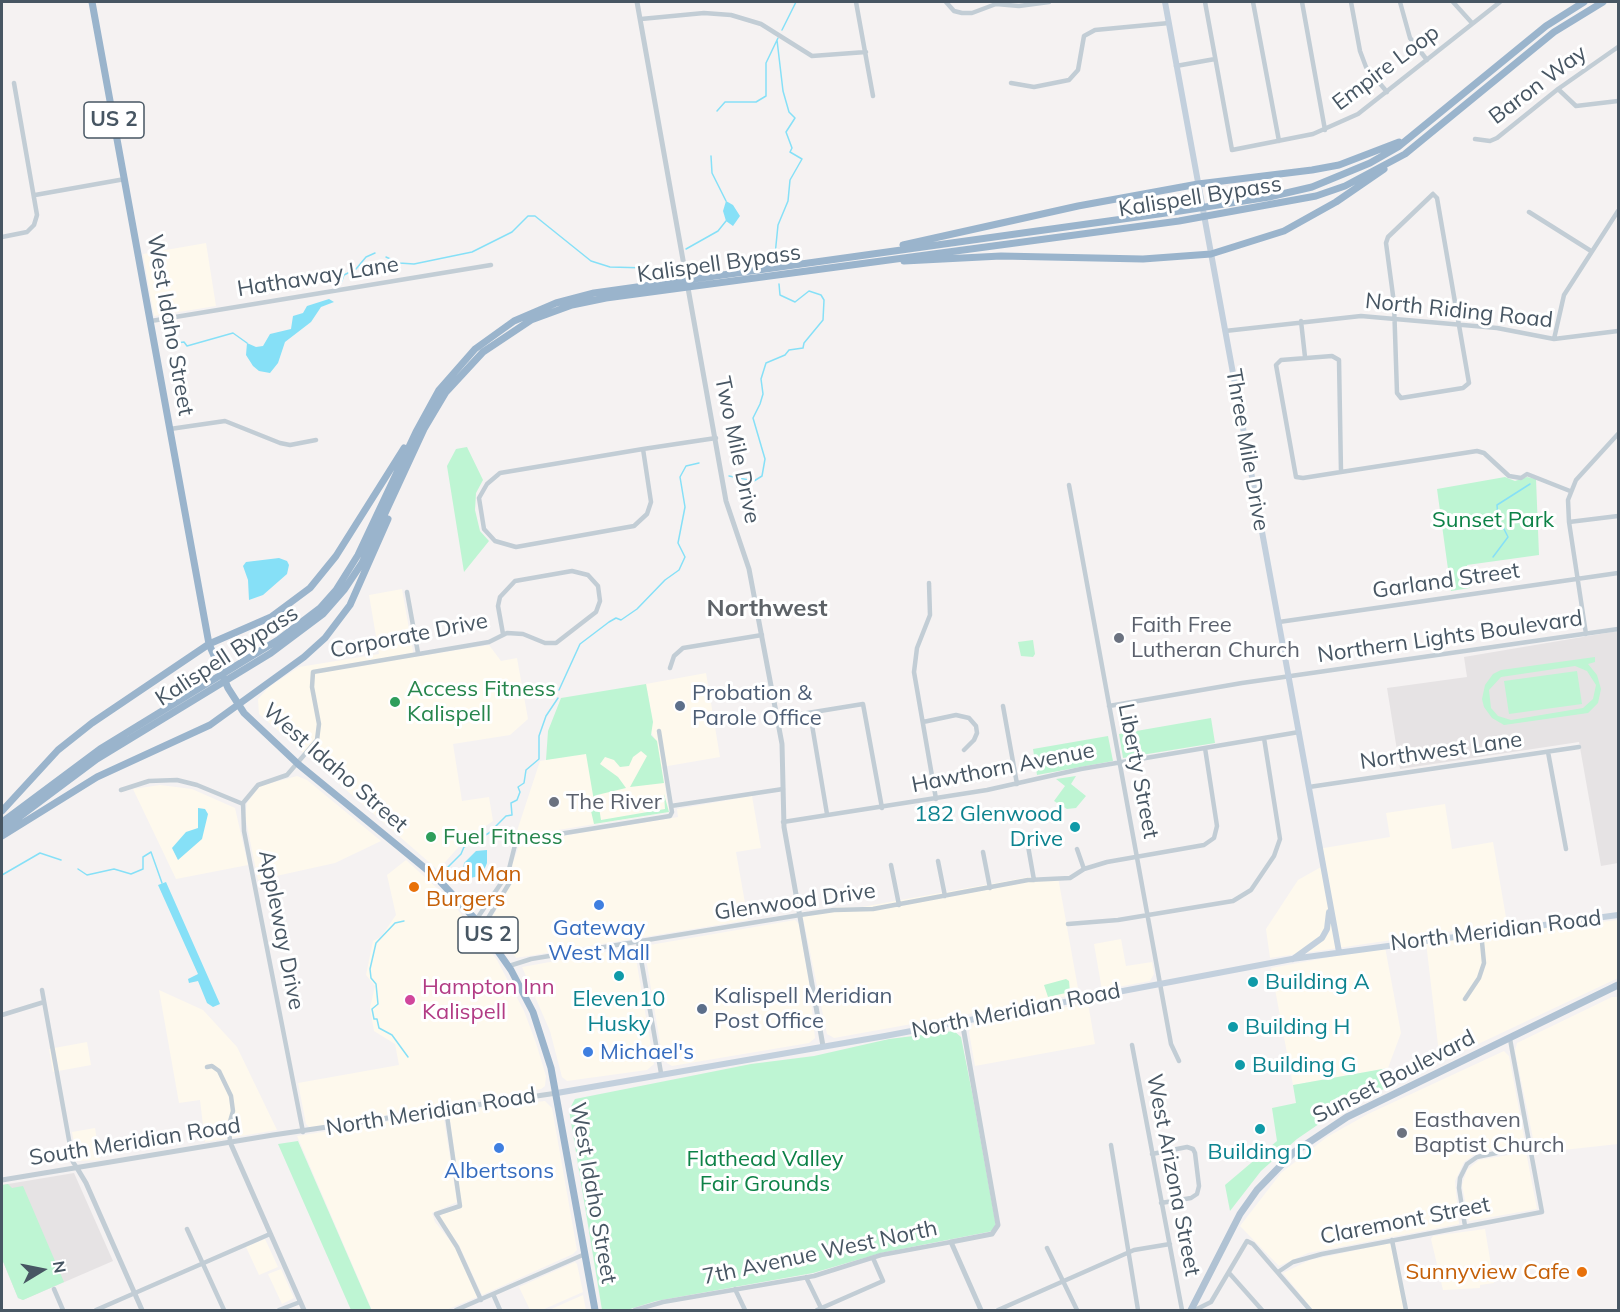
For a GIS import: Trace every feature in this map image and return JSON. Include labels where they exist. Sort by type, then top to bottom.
[{"type":"highway","name":"West Idaho Street","points":[[92,2],[209,644],[238,705],[298,764],[437,878],[476,920],[509,966],[540,1029],[557,1093],[595,1311]]},
{"type":"highway","name":"Kalispell Bypass","points":[[239,668],[295,628],[336,590],[362,548],[416,432],[439,390],[475,349],[514,321],[543,308],[594,293],[1269,197],[1312,187],[1386,154],[1539,32],[1584,2]]},
{"type":"highway","name":"Kalispell Bypass","points":[[2,830],[97,759],[310,625],[339,597],[367,553],[430,417],[462,372],[493,344],[537,317],[572,305],[606,298],[1179,220],[1296,201],[1346,186],[1392,161],[1449,119],[1554,32],[1603,2]]},
{"type":"highway","points":[[884,251],[924,239],[1078,206],[1198,184],[1339,165],[1410,137]]},
{"type":"highway","points":[[863,262],[1001,256],[1143,259],[1211,254],[1284,231],[1359,188],[1392,161]]},
{"type":"highway","points":[[2,811],[66,743],[209,644],[271,617],[315,583],[336,556],[416,432]]},
{"type":"highway","points":[[2,836],[88,782],[187,737],[238,705],[303,657],[339,620],[364,575],[393,507],[400,481]]},
{"type":"highway","name":"Kalispell Bypass","points":[[2,822],[100,749],[207,688]]},
{"type":"main road","name":"Three Mile Drive","points":[[1165,2],[1339,952]]},
{"type":"main road","name":"Three Mile Drive","points":[[1292,959],[1318,944],[1322,938],[1327,929],[1329,898]]},
{"type":"main road","name":"North Meridian Road","points":[[557,1093],[962,1021],[1292,959],[1618,915]]},
{"type":"main road","name":"Sunset Boulevard","points":[[1193,1311],[1240,1214],[1257,1190],[1293,1153],[1347,1117],[1618,985]]},
{"type":"street","name":"Two Mile Drive","points":[[637,2],[687,271],[726,501],[749,569],[777,718],[784,758],[783,822],[823,1046]]},
{"type":"street","points":[[856,2],[873,96]]},
{"type":"street","points":[[946,2],[954,10],[972,13],[996,4],[1019,6],[1049,2]]},
{"type":"street","name":"Empire Loop","points":[[1204,2],[1232,150],[1325,130],[1358,114],[1500,2]]},
{"type":"street","points":[[1253,2],[1279,141]]},
{"type":"street","points":[[1302,2],[1325,130]]},
{"type":"street","points":[[1351,2],[1360,51],[1366,67],[1387,92]]},
{"type":"street","points":[[1400,2],[1410,38],[1427,60]]},
{"type":"street","points":[[1454,2],[1472,23]]},
{"type":"street","points":[[641,19],[704,13],[731,15],[761,24],[812,56],[866,52]]},
{"type":"street","points":[[1011,83],[1034,87],[1070,80],[1078,70],[1084,36],[1095,30],[1169,23]]},
{"type":"street","name":"Baron Way","points":[[1475,139],[1484,142],[1497,138],[1558,89],[1618,47]]},
{"type":"street","points":[[1176,66],[1215,59]]},
{"type":"street","points":[[2,237],[23,234],[34,225],[37,215],[14,83]]},
{"type":"street","points":[[1558,89],[1576,106],[1618,101]]},
{"type":"street","points":[[35,195],[125,179]]},
{"type":"street","points":[[1432,194],[1437,198],[1468,385],[1401,398],[1397,393],[1394,318],[1386,254],[1388,237],[1432,194]]},
{"type":"street","points":[[1554,339],[1560,303],[1618,211]]},
{"type":"street","points":[[1529,212],[1592,251]]},
{"type":"street","name":"Hathaway Lane","points":[[151,321],[491,265]]},
{"type":"street","name":"North Riding Road","points":[[1225,331],[1360,316],[1510,330],[1554,339],[1618,331]]},
{"type":"street","points":[[1301,321],[1305,357]]},
{"type":"street","points":[[1341,472],[1339,360],[1332,356],[1281,360],[1276,365],[1296,477],[1341,472],[1477,451],[1484,453],[1509,476],[1521,478],[1527,474],[1570,491]]},
{"type":"street","points":[[170,429],[225,421],[280,443],[290,445],[316,440]]},
{"type":"street","points":[[1586,634],[1569,522],[1570,491],[1580,476],[1618,434]]},
{"type":"street","points":[[643,449],[651,502],[647,514],[634,526],[516,547],[495,541],[484,530],[479,498],[488,484],[500,473],[643,449],[716,438]]},
{"type":"street","name":"Liberty Street","points":[[1070,485],[1171,1044],[1179,1061]]},
{"type":"street","points":[[1569,522],[1618,516]]},
{"type":"street","name":"Corporate Drive","points":[[298,764],[317,740],[319,731],[312,687],[313,672],[489,642],[502,634],[514,632],[540,642],[558,642],[596,612],[600,601],[597,586],[588,575],[572,571],[515,581],[500,597],[498,606],[502,634]]},
{"type":"street","name":"Garland Street","points":[[1279,622],[1618,573]]},
{"type":"street","points":[[928,583],[930,615],[917,648],[914,672],[936,799]]},
{"type":"street","points":[[407,592],[418,653]]},
{"type":"street","name":"Northern Lights Boulevard","points":[[1109,706],[1618,629]]},
{"type":"street","points":[[670,668],[674,656],[683,648],[762,635]]},
{"type":"street","points":[[777,718],[863,704],[882,808]]},
{"type":"street","points":[[1003,706],[1017,784]]},
{"type":"street","points":[[810,713],[827,814]]},
{"type":"street","points":[[923,722],[956,715],[969,718],[976,726],[977,733],[974,740],[964,750]]},
{"type":"street","points":[[476,920],[508,873],[516,841],[670,816],[671,806],[658,731]]},
{"type":"street","name":"Hawthorn Avenue","points":[[783,822],[936,799],[1017,784],[1064,772],[1299,732]]},
{"type":"street","points":[[1068,924],[1148,915],[1237,899],[1248,893],[1260,879],[1278,848],[1280,835],[1264,738]]},
{"type":"street","name":"Northwest Lane","points":[[1309,788],[1579,747]]},
{"type":"street","name":"Glenwood Drive","points":[[509,966],[531,959],[800,915],[899,905],[1034,880],[1070,878],[1084,869],[1200,846],[1214,838],[1217,826],[1205,748]]},
{"type":"street","points":[[1548,752],[1566,849]]},
{"type":"street","points":[[121,790],[149,781],[177,780],[197,785],[243,804],[258,784],[287,775],[298,764]]},
{"type":"street","points":[[671,806],[783,789]]},
{"type":"street","name":"Appleway Drive","points":[[243,804],[243,823],[303,1132]]},
{"type":"street","points":[[1028,846],[1034,880]]},
{"type":"street","points":[[1077,849],[1084,869]]},
{"type":"street","points":[[983,852],[990,888]]},
{"type":"street","points":[[938,861],[945,896]]},
{"type":"street","points":[[891,865],[899,905]]},
{"type":"street","points":[[482,928],[510,882],[508,873]]},
{"type":"street","points":[[1465,999],[1479,978],[1484,963],[1481,932]]},
{"type":"street","points":[[638,942],[661,1073]]},
{"type":"street","points":[[42,990],[73,1162],[86,1183],[142,1311]]},
{"type":"street","points":[[2,1015],[44,1002]]},
{"type":"street","name":"7th Avenue West North","points":[[635,1311],[658,1303],[806,1277],[873,1258],[995,1232],[998,1220],[962,1021]]},
{"type":"street","points":[[1465,1226],[1459,1188],[1460,1178],[1467,1164],[1477,1157],[1530,1146],[1510,1039]]},
{"type":"street","name":"West Arizona Street","points":[[1132,1045],[1182,1311]]},
{"type":"street","points":[[207,1066],[212,1066],[219,1071],[231,1096],[233,1111],[229,1125],[231,1142],[304,1311]]},
{"type":"street","name":"North Meridian Road","points":[[273,1135],[557,1093]]},
{"type":"street","points":[[446,1109],[460,1206],[436,1214],[458,1247],[481,1300]]},
{"type":"street","name":"South Meridian Road","points":[[2,1180],[273,1135]]},
{"type":"street","points":[[1111,1144],[1138,1311]]},
{"type":"street","name":"Claremont Street","points":[[1278,1272],[1293,1262],[1307,1257],[1542,1212],[1530,1146]]},
{"type":"street","points":[[1152,1154],[1187,1147],[1195,1153],[1197,1194],[1191,1198],[1161,1203]]},
{"type":"street","points":[[187,1229],[224,1311]]},
{"type":"street","points":[[96,1311],[270,1234]]},
{"type":"street","points":[[1392,1240],[1406,1311]]},
{"type":"street","points":[[1193,1311],[1211,1302],[1230,1274],[1247,1241],[1253,1244],[1310,1311]]},
{"type":"street","points":[[951,1242],[981,1311]]},
{"type":"street","points":[[998,1311],[1129,1252],[1170,1244]]},
{"type":"street","points":[[1047,1248],[1077,1311]]},
{"type":"street","points":[[456,1311],[585,1254]]},
{"type":"street","points":[[806,1277],[820,1310],[883,1281],[873,1258]]},
{"type":"street","points":[[1230,1274],[1262,1311]]},
{"type":"street","points":[[54,1289],[63,1311]]},
{"type":"street","points":[[735,1289],[745,1311]]},
{"type":"street","points":[[493,1294],[501,1311]]},
{"type":"street","points":[[279,1311],[300,1302]]},
{"type":"street","points":[[658,1303],[661,1311]]},
{"type":"shaded area","points":[[206,243],[216,306],[154,316],[143,254]]},
{"type":"shaded area","points":[[402,589],[414,657],[489,645],[501,661],[517,658],[528,719],[510,735],[453,744],[462,801],[489,797],[493,821],[464,841],[438,870],[259,714],[258,699],[269,687],[299,667],[379,654],[369,595]]},
{"type":"shaded area","points":[[1618,631],[1618,863],[1601,866],[1579,742],[1400,769],[1387,688],[1467,677],[1464,657]]},
{"type":"shaded area","points":[[706,673],[720,757],[662,767],[669,812],[515,837],[540,761],[656,741],[650,730],[653,722],[646,684]]},
{"type":"shaded area","points":[[297,776],[307,780],[381,841],[335,863],[258,880],[245,816],[247,803],[260,786]]},
{"type":"shaded area","points":[[160,785],[192,789],[235,808],[248,865],[176,879],[133,789]]},
{"type":"shaded area","points":[[752,796],[761,848],[736,852],[748,920],[516,958],[491,919],[515,877],[512,865],[520,843],[678,817],[677,809]]},
{"type":"shaded area","points":[[1445,804],[1452,849],[1493,842],[1507,923],[1270,958],[1266,929],[1298,880],[1321,867],[1318,849],[1390,837],[1386,813]]},
{"type":"shaded area","points":[[406,860],[450,900],[497,960],[524,1011],[546,1076],[545,1086],[541,1089],[310,1128],[306,1124],[298,1083],[399,1065],[395,1044],[374,1031],[370,1008],[375,986],[366,975],[373,941],[381,937],[396,915],[387,875]]},
{"type":"shaded area","points":[[1029,877],[1058,877],[1079,994],[834,1038],[827,1034],[802,913],[838,907],[862,907]]},
{"type":"shaded area","points":[[795,920],[799,924],[810,989],[815,1038],[809,1043],[672,1066],[667,1063],[661,1049],[644,946]]},
{"type":"shaded area","points":[[1618,920],[1618,978],[1440,1062],[1426,942]]},
{"type":"shaded area","points":[[1121,939],[1126,966],[1152,962],[1154,974],[1150,981],[1102,990],[1094,944]]},
{"type":"shaded area","points":[[634,947],[654,1064],[647,1070],[567,1081],[562,1077],[550,1031],[522,967]]},
{"type":"shaded area","points":[[1385,947],[1401,1033],[1388,1068],[1293,1085],[1271,968]]},
{"type":"shaded area","points":[[159,990],[203,1010],[237,1047],[277,1130],[205,1142],[200,1100],[179,1103]]},
{"type":"shaded area","points":[[1612,997],[1618,997],[1618,1144],[1536,1153],[1515,1051],[1517,1043]]},
{"type":"shaded area","points":[[1088,1003],[1095,1044],[975,1066],[969,1032],[973,1024]]},
{"type":"shaded area","points":[[87,1042],[91,1065],[53,1072],[49,1049]]},
{"type":"shaded area","points":[[1504,1051],[1509,1056],[1525,1142],[1476,1153],[1464,1162],[1455,1181],[1459,1224],[1308,1253],[1279,1266],[1240,1226],[1281,1173],[1327,1137],[1368,1114]]},
{"type":"shaded area","points":[[545,1101],[552,1108],[577,1250],[573,1254],[482,1295],[459,1245],[440,1218],[442,1214],[462,1208],[449,1112]]},
{"type":"shaded area","points":[[443,1113],[457,1202],[432,1213],[435,1222],[456,1248],[477,1297],[446,1310],[372,1310],[297,1136]]},
{"type":"shaded area","points":[[95,1128],[100,1160],[77,1161],[72,1132]]},
{"type":"shaded area","points":[[1526,1152],[1537,1209],[1469,1221],[1462,1185],[1467,1170],[1479,1160]]},
{"type":"shaded area","points":[[74,1173],[113,1261],[23,1300],[18,1298],[2,1259],[2,1185]]},
{"type":"shaded area","points":[[1485,1229],[1494,1283],[1480,1285],[1480,1288],[1443,1290],[1431,1239],[1433,1236]]},
{"type":"shaded area","points":[[265,1239],[278,1267],[259,1275],[246,1247]]},
{"type":"shaded area","points":[[1390,1243],[1405,1310],[1313,1310],[1283,1273],[1310,1260]]},
{"type":"shaded area","points":[[575,1262],[583,1292],[542,1310],[530,1310],[519,1287]]},
{"type":"shaded area","points":[[281,1269],[294,1298],[282,1304],[268,1274]]},
{"type":"shaded area","points":[[583,1295],[586,1310],[549,1310]]},
{"type":"green space","points":[[467,447],[483,480],[476,493],[475,510],[480,531],[489,541],[464,572],[447,466],[456,449]]},
{"type":"green space","name":"Sunset Park","points":[[1505,477],[1515,481],[1527,477],[1536,479],[1539,555],[1467,565],[1470,588],[1451,591],[1437,489]]},
{"type":"green space","points":[[1033,640],[1035,654],[1033,657],[1021,656],[1018,642]]},
{"type":"green space","points":[[1595,657],[1595,662],[1588,664],[1597,675],[1601,689],[1598,703],[1588,713],[1504,725],[1492,718],[1484,707],[1482,699],[1485,685],[1493,674],[1501,670]],"holes":[[[1575,666],[1587,671],[1596,685],[1593,699],[1583,708],[1511,720],[1498,716],[1491,708],[1489,690],[1501,677]]]},
{"type":"green space","points":[[1577,671],[1582,704],[1509,714],[1504,681]]},
{"type":"green space","points":[[646,684],[653,722],[651,735],[657,741],[664,783],[630,787],[647,756],[641,751],[633,757],[629,766],[620,767],[614,760],[605,757],[600,764],[618,777],[626,788],[597,795],[601,820],[665,809],[664,794],[669,812],[594,824],[591,811],[595,807],[586,754],[546,760],[548,731],[561,698]]},
{"type":"green space","points":[[1211,718],[1215,743],[1123,758],[1119,734]]},
{"type":"green space","points":[[1108,736],[1113,761],[1037,775],[1033,749]]},
{"type":"green space","points":[[1076,776],[1071,784],[1086,796],[1076,808],[1067,809],[1054,801],[1065,786],[1056,779]]},
{"type":"green space","points":[[1066,979],[1069,981],[1070,992],[1048,997],[1044,985]]},
{"type":"green space","name":"Flathead Valley Fair Grounds","points":[[954,1031],[961,1037],[972,1092],[996,1226],[993,1231],[881,1253],[813,1273],[656,1301],[627,1310],[602,1310],[569,1110],[575,1099],[751,1064],[814,1056],[889,1039]]},
{"type":"green space","points":[[1388,1068],[1394,1084],[1332,1115],[1297,1139],[1261,1171],[1230,1211],[1225,1185],[1277,1141],[1272,1108],[1296,1103],[1293,1085]]},
{"type":"green space","points":[[298,1141],[372,1310],[351,1310],[278,1144]]},
{"type":"green space","points":[[8,1184],[12,1188],[23,1186],[64,1282],[23,1300],[18,1298],[2,1259],[2,1185]]},
{"type":"water","points":[[726,201],[733,205],[740,216],[733,226],[726,221],[723,211]]},
{"type":"water","points":[[329,299],[334,302],[321,307],[311,322],[285,342],[278,363],[270,373],[259,371],[253,366],[246,355],[247,343],[256,347],[263,346],[270,334],[291,329],[293,316],[303,313],[307,306]]},
{"type":"water","points":[[279,558],[287,561],[289,565],[287,574],[263,595],[249,600],[248,580],[243,566],[246,562]]},
{"type":"water","points":[[198,808],[205,809],[208,814],[202,839],[178,860],[172,848],[186,832],[198,828]]},
{"type":"water","points":[[487,850],[487,863],[482,875],[467,879],[463,871],[464,863],[476,851]]},
{"type":"water","points":[[166,882],[220,1004],[213,1007],[207,1003],[198,981],[189,983],[188,979],[198,974],[158,885]]},
{"type":"waterway","points":[[782,30],[796,2]]},
{"type":"waterway","points":[[717,111],[725,102],[756,102],[766,96],[766,63],[778,38]]},
{"type":"waterway","points":[[775,255],[778,225],[788,201],[790,180],[802,159],[790,152],[792,148],[786,132],[795,118],[789,112],[783,91],[777,40]]},
{"type":"waterway","points":[[711,156],[712,173],[726,201]]},
{"type":"waterway","points":[[386,257],[399,263],[414,264],[472,252],[512,232],[528,216],[535,216],[591,261],[610,267],[648,268]]},
{"type":"waterway","points":[[686,249],[718,231],[726,221]]},
{"type":"waterway","points":[[341,283],[344,275],[356,269],[366,257],[375,253]]},
{"type":"waterway","points":[[729,476],[754,481],[762,476],[765,459],[753,418],[763,394],[761,379],[766,363],[785,355],[789,350],[803,348],[804,343],[823,320],[824,300],[821,295],[809,291],[795,302],[780,295],[779,284]]},
{"type":"waterway","points":[[170,348],[176,343],[184,342],[187,346],[233,333],[247,343]]},
{"type":"waterway","points":[[559,690],[580,644],[609,622],[616,618],[621,620],[637,609],[665,580],[679,570],[685,557],[678,543],[685,507],[680,477],[686,466],[699,463]]},
{"type":"waterway","points":[[1493,557],[1508,537],[1498,517],[1497,505],[1530,484]]},
{"type":"waterway","points":[[447,868],[461,854],[464,847],[489,833],[506,816],[512,815],[511,803],[517,800],[520,792],[518,787],[524,783],[526,770],[539,759],[539,736],[546,716],[558,698]]},
{"type":"waterway","points":[[78,869],[87,875],[114,869],[131,874],[143,869],[143,857],[151,852],[162,883]]},
{"type":"waterway","points":[[2,875],[40,853],[61,860]]},
{"type":"waterway","points":[[404,921],[395,923],[376,943],[370,969],[371,978],[376,984],[378,1004],[372,1009],[374,1019],[377,1019],[379,1028],[392,1035],[408,1057]]},
{"type":"place","name":"Faith Free Lutheran Church","points":[[1119,638]]},
{"type":"place","name":"Access Fitness Kalispell","points":[[395,702]]},
{"type":"place","name":"Probation & Parole Office","points":[[680,706]]},
{"type":"place","name":"The River","points":[[554,802]]},
{"type":"place","name":"182 Glenwood Drive","points":[[1075,827]]},
{"type":"place","name":"Fuel Fitness","points":[[431,837]]},
{"type":"place","name":"Mud Man Burgers","points":[[414,887]]},
{"type":"place","name":"Gateway West Mall","points":[[599,905]]},
{"type":"place","name":"Eleven10 Husky","points":[[619,976]]},
{"type":"place","name":"Building A","points":[[1253,982]]},
{"type":"place","name":"Hampton Inn Kalispell","points":[[410,1000]]},
{"type":"place","name":"Kalispell Meridian Post Office","points":[[702,1009]]},
{"type":"place","name":"Building H","points":[[1233,1027]]},
{"type":"place","name":"Michael's","points":[[588,1052]]},
{"type":"place","name":"Building G","points":[[1240,1065]]},
{"type":"place","name":"Building D","points":[[1260,1129]]},
{"type":"place","name":"Easthaven Baptist Church","points":[[1402,1133]]},
{"type":"place","name":"Albertsons","points":[[499,1148]]},
{"type":"place","name":"Sunnyview Cafe","points":[[1582,1272]]},
{"type":"district","name":"Northwest","points":[[767,609]]}]
